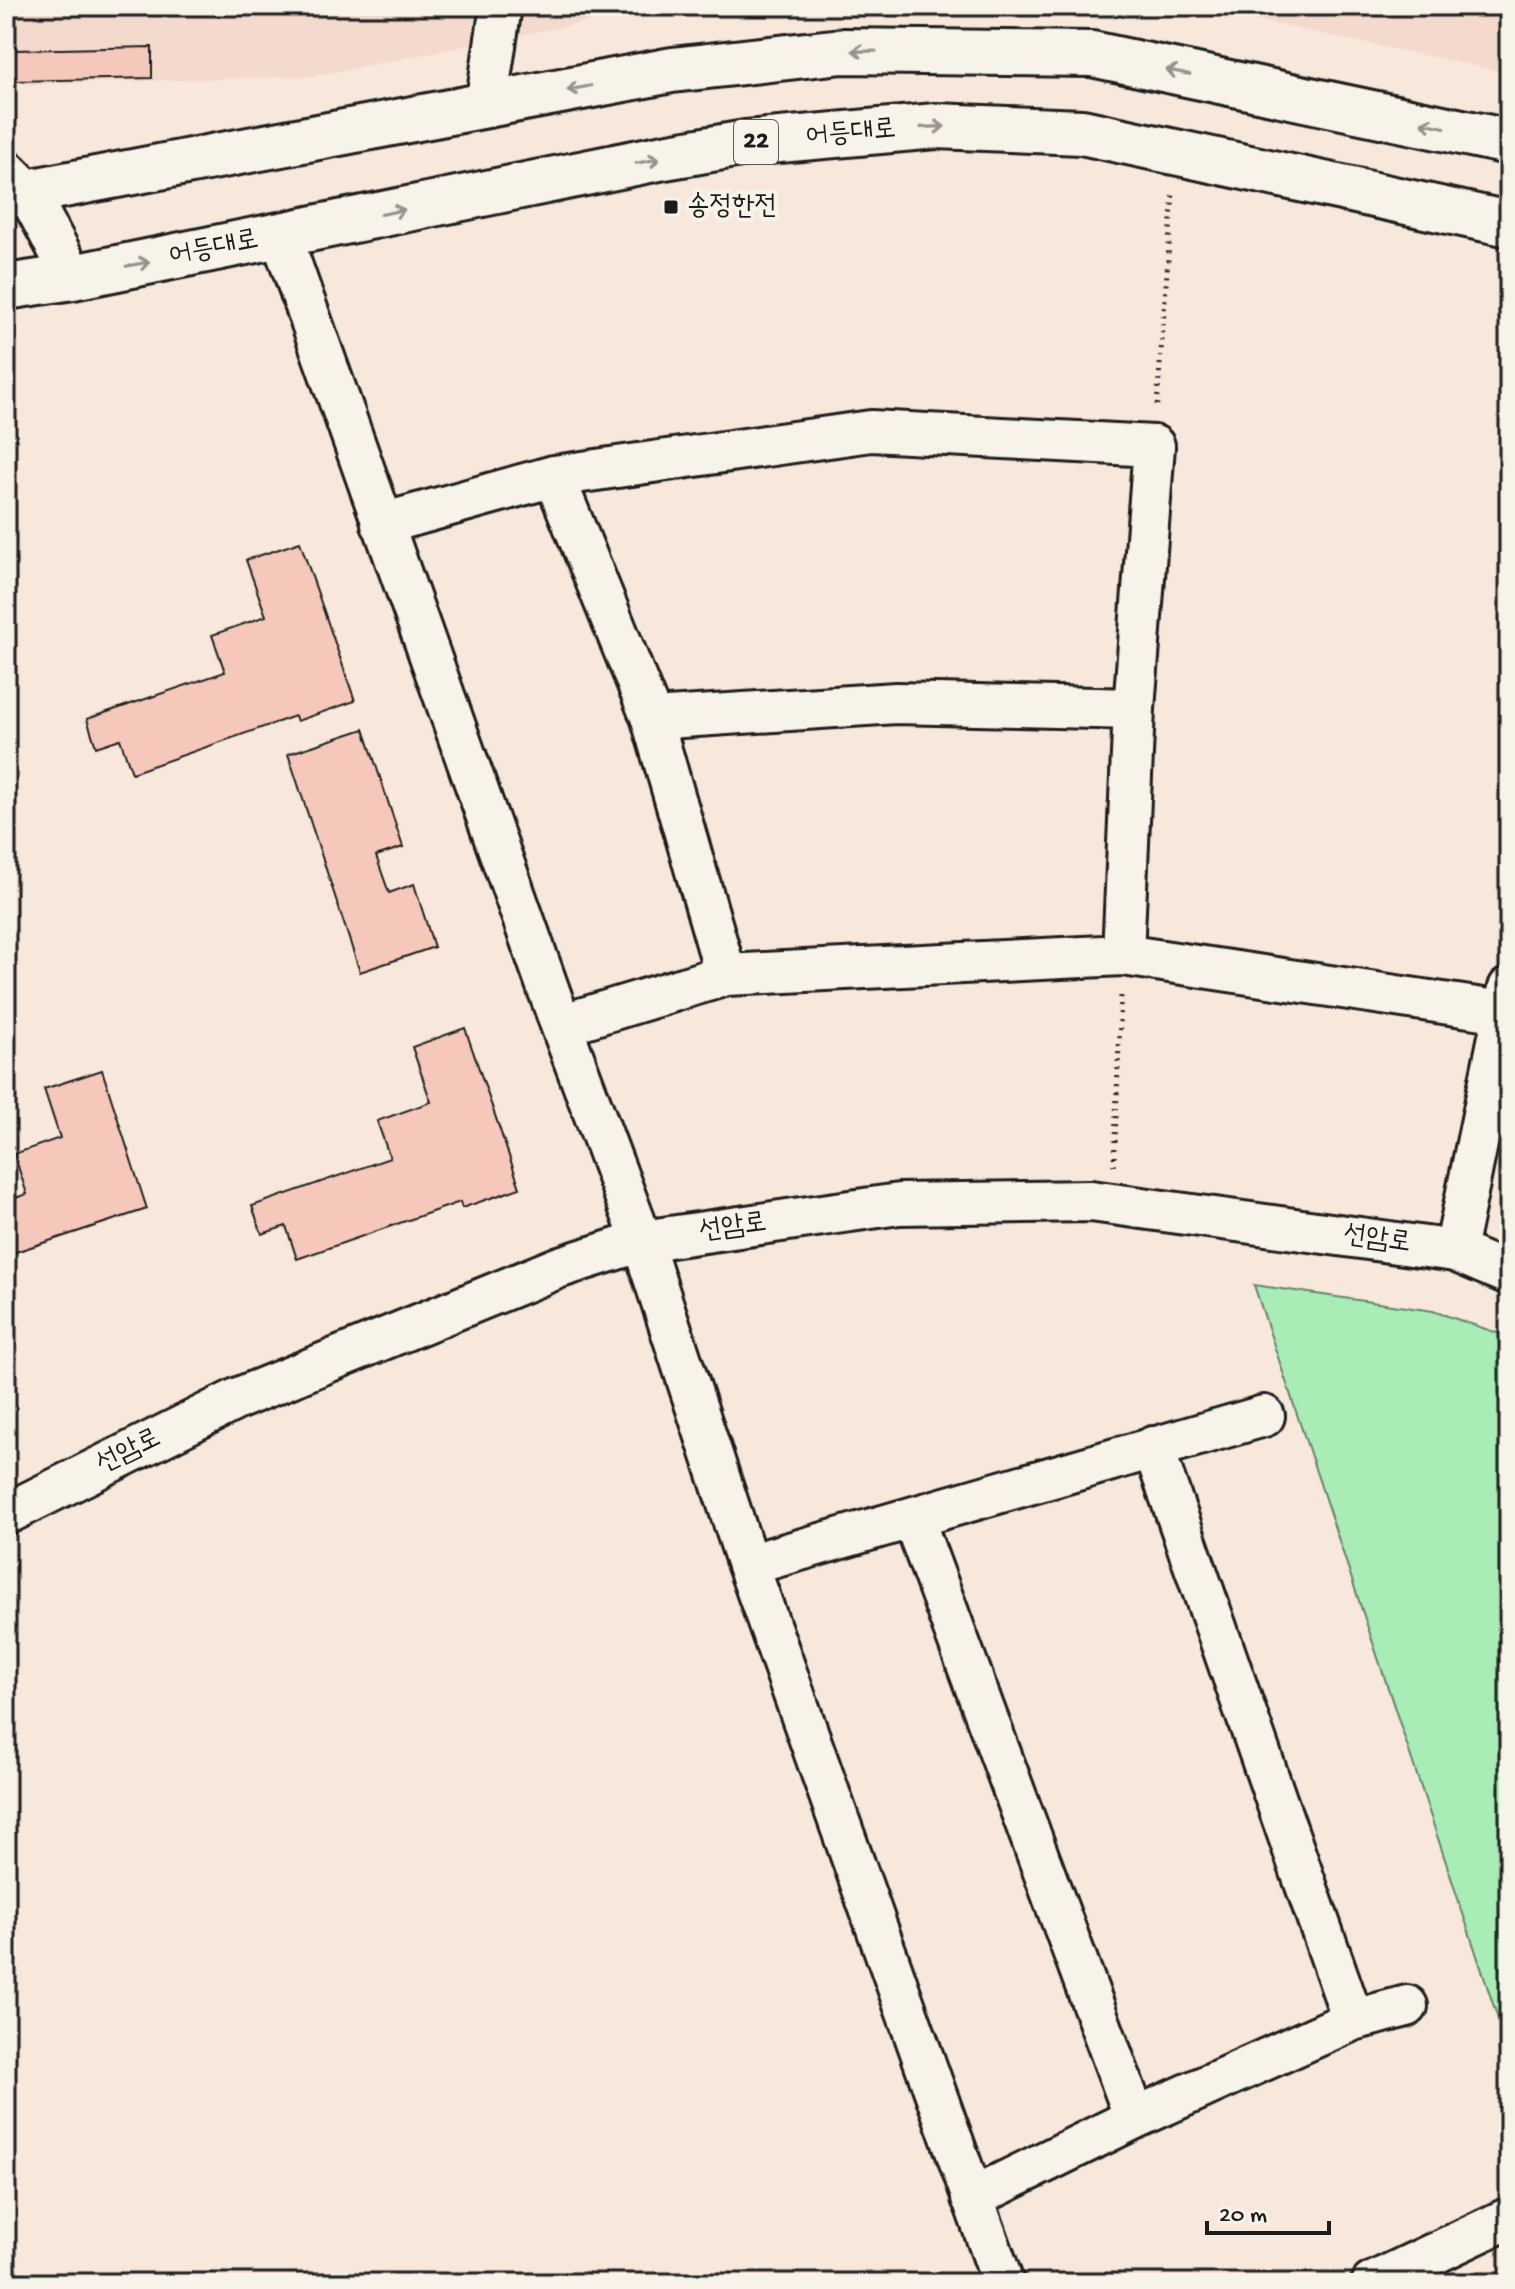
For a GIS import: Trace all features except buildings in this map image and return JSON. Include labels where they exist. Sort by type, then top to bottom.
[{"type":"main road","points":[[13,186],[672,70],[842,51],[1092,54],[1509,142]]},
{"type":"main road","name":"어등대로","points":[[6,287],[73,277],[746,143],[936,126],[1082,132],[1509,224]]},
{"type":"street","points":[[486,105],[501,6]]},
{"type":"street","points":[[13,186],[73,277]]},
{"type":"street","points":[[281,236],[561,1025],[642,1241],[748,1565],[1003,2283]]},
{"type":"street","points":[[382,524],[554,476],[871,431],[1154,446],[1134,709],[1123,955]]},
{"type":"street","points":[[554,476],[652,719],[726,975]]},
{"type":"street","points":[[652,719],[896,703],[1134,709]]},
{"type":"street","points":[[561,1025],[726,975],[1123,955],[1506,999],[1455,1251]]},
{"type":"street","name":"선암로","points":[[6,1514],[239,1398],[560,1267],[642,1241],[899,1204],[1091,1201],[1455,1251],[1509,1274]]},
{"type":"street","points":[[748,1565],[1264,1416]]},
{"type":"street","points":[[1153,1447],[1353,2020]]},
{"type":"street","points":[[913,1518],[1135,2118]]},
{"type":"street","points":[[972,2198],[1135,2118],[1353,2020],[1407,2006]]},
{"type":"street","points":[[1372,2283],[1509,2218]]},
{"type":"path","points":[[1154,446],[1176,153]]},
{"type":"path","points":[[1112,1204],[1123,955]]},
{"type":"shaded area","points":[[6,6],[666,6],[314,76],[34,84],[6,83]]},
{"type":"shaded area","points":[[1157,6],[1509,6],[1509,73],[1226,14]]},
{"type":"green space","points":[[1254,1285],[1433,1311],[1509,1337],[1509,2052]]},
{"type":"place","name":"송정한전","points":[[671,207]]}]
